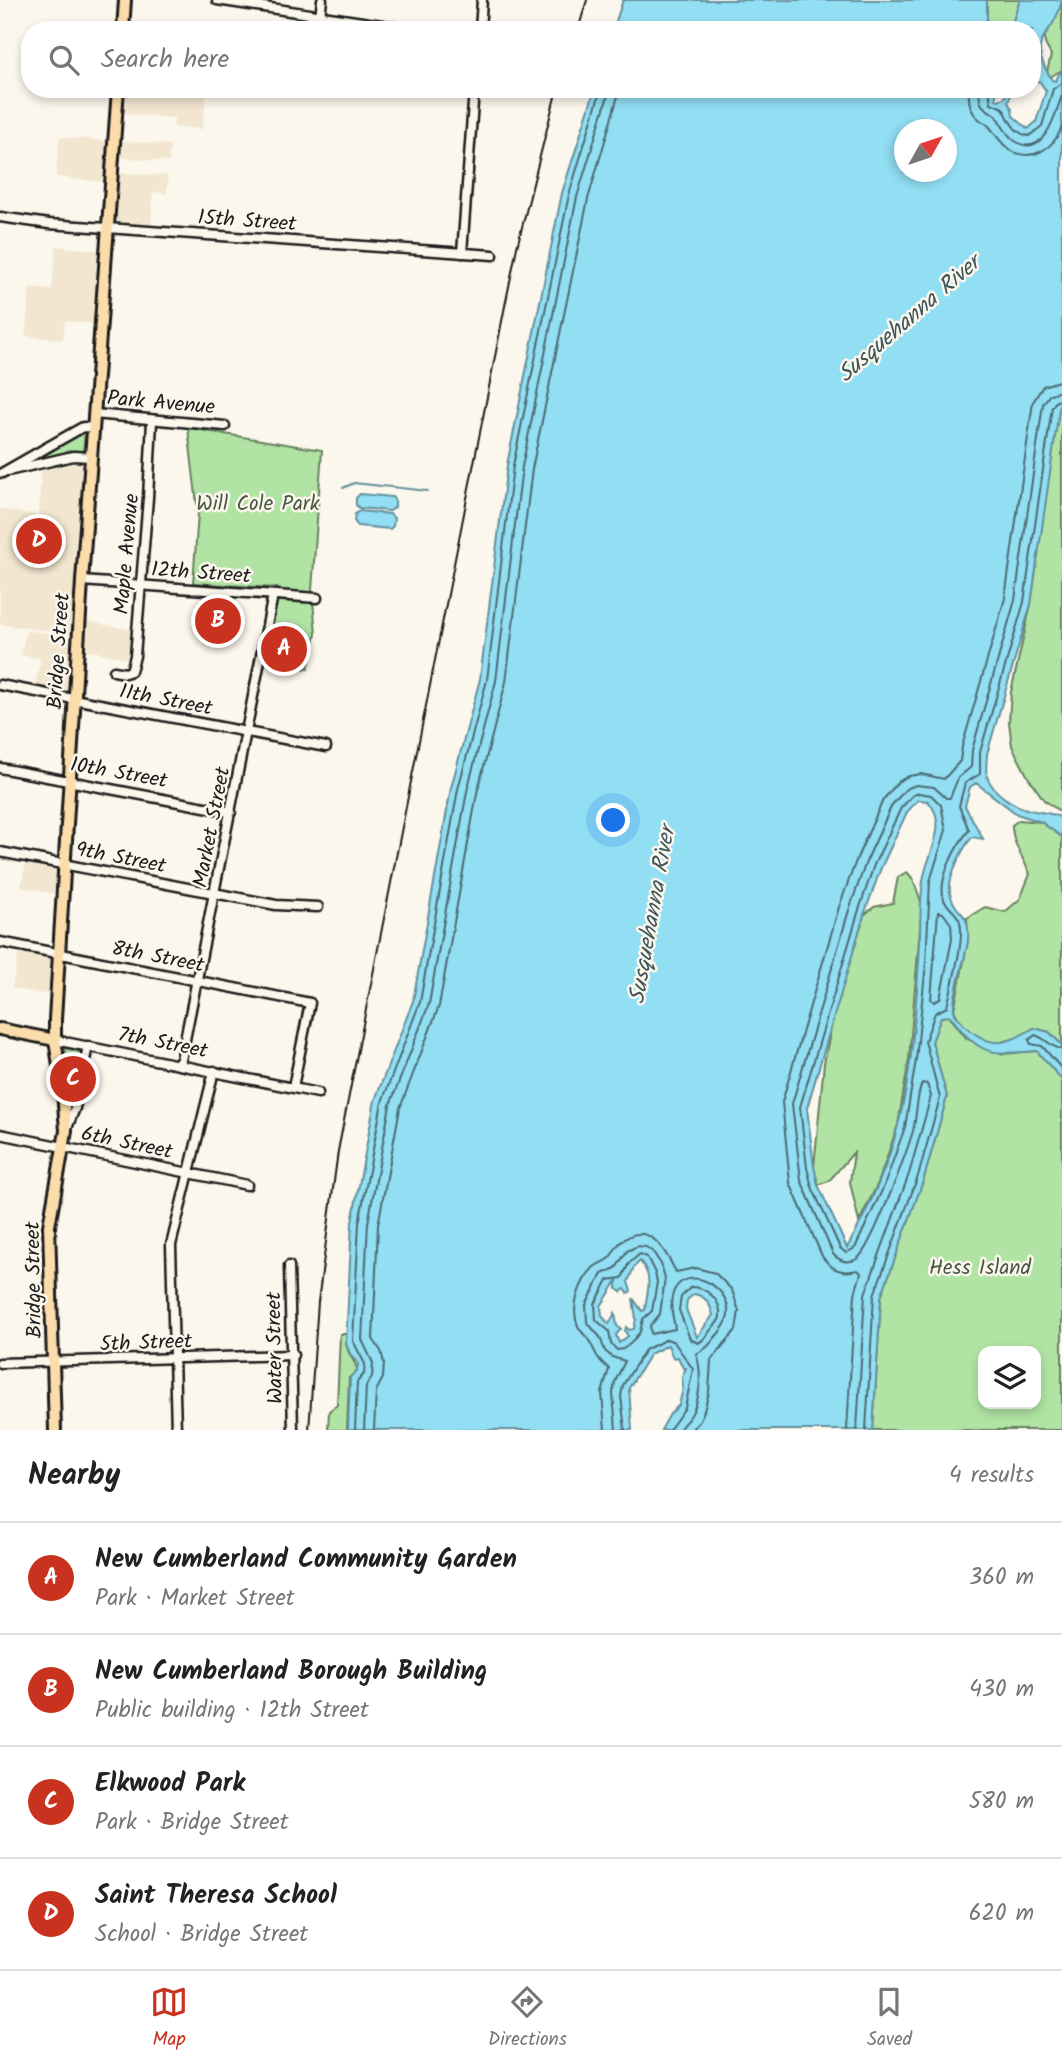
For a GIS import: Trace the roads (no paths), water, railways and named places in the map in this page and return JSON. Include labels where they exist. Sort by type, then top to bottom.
[{"type":"main road","points":[[124,21],[125,0]]},
{"type":"main road","name":"Bridge Street","points":[[55,1430],[49,1226],[66,1131],[55,1040],[59,954],[82,581],[117,98]]},
{"type":"main road","name":"7th Street","points":[[0,1029],[55,1040]]},
{"type":"street","points":[[217,0],[354,21]]},
{"type":"street","points":[[320,16],[322,0]]},
{"type":"street","points":[[481,21],[482,0]]},
{"type":"street","points":[[462,253],[473,98]]},
{"type":"street","name":"15th Street","points":[[0,216],[49,224],[493,255]]},
{"type":"street","name":"Park Avenue","points":[[94,414],[225,426]]},
{"type":"street","name":"Maple Avenue","points":[[114,671],[128,673],[133,666],[152,421]]},
{"type":"street","name":"Park Avenue","points":[[1,473],[83,427],[93,428]]},
{"type":"street","name":"Park Avenue","points":[[1,473],[73,456],[91,457]]},
{"type":"street","name":"12th Street","points":[[82,581],[317,598]]},
{"type":"street","name":"Market Street","points":[[180,1065],[273,595]]},
{"type":"street","name":"11th Street","points":[[0,685],[326,747]]},
{"type":"street","name":"10th Street","points":[[0,768],[232,812]]},
{"type":"street","name":"9th Street","points":[[0,852],[276,905],[318,907]]},
{"type":"street","name":"8th Street","points":[[0,942],[310,1003],[293,1087]]},
{"type":"street","name":"7th Street","points":[[55,1040],[318,1093]]},
{"type":"street","name":"Bridge Street","points":[[66,1131],[75,1108],[88,1046]]},
{"type":"street","points":[[176,1430],[171,1245],[214,1072]]},
{"type":"street","name":"6th Street","points":[[0,1134],[247,1185]]},
{"type":"street","name":"Water Street","points":[[289,1266],[293,1430]]},
{"type":"street","name":"5th Street","points":[[0,1363],[293,1355]]},
{"type":"water","points":[[623,0],[987,0],[987,21],[616,21]]},
{"type":"water","points":[[1020,0],[1062,0],[1041,43],[1041,21],[1013,21]]},
{"type":"water","name":"Susquehanna River","points":[[1041,57],[1052,80],[1055,81],[1062,70],[1062,389],[1031,604],[987,754],[986,771],[994,788],[1011,802],[1062,818],[1062,837],[1041,822],[1017,814],[976,783],[970,787],[965,806],[983,839],[972,837],[964,849],[952,874],[950,890],[954,903],[965,918],[968,930],[967,947],[955,996],[954,1010],[957,1017],[966,1027],[992,1042],[1007,1041],[1034,1028],[1049,1032],[1062,1045],[1062,1080],[1037,1051],[1007,1053],[987,1050],[970,1039],[950,1016],[941,1017],[932,1042],[947,1097],[924,1178],[881,1297],[873,1430],[661,1430],[679,1405],[683,1389],[682,1376],[686,1368],[683,1368],[678,1357],[673,1358],[668,1345],[650,1354],[629,1388],[632,1430],[348,1430],[350,1377],[357,1371],[358,1363],[350,1354],[346,1343],[352,1222],[375,1100],[413,1001],[451,788],[480,679],[507,465],[562,193],[592,98],[1010,98],[1008,102],[1013,116],[1028,129],[1036,122],[1046,91],[1041,84]],"holes":[[[918,800],[928,801],[934,810],[937,830],[922,891],[914,1023],[903,1105],[883,1172],[847,1248],[818,1185],[807,1108],[864,915],[881,868],[907,812]],[[640,1261],[648,1284],[645,1310],[642,1311],[633,1298],[636,1319],[634,1329],[629,1330],[626,1327],[628,1336],[619,1343],[616,1335],[621,1329],[617,1326],[615,1313],[609,1324],[602,1316],[601,1306],[617,1281],[617,1289],[621,1292],[625,1289],[628,1293],[631,1291],[628,1282],[634,1267]],[[694,1294],[709,1304],[713,1315],[697,1337],[686,1309],[687,1300]]]},
{"type":"water","points":[[360,494],[392,497],[395,507],[390,511],[359,508],[356,498]]},
{"type":"water","points":[[359,511],[390,514],[394,518],[393,526],[390,529],[358,526],[354,521],[355,514]]},
{"type":"waterway","points":[[343,488],[354,483],[428,491]]},
{"type":"railway","points":[[581,21],[587,0]]},
{"type":"railway","points":[[309,1430],[318,1302],[338,1151],[517,247],[555,98]]},
{"type":"place","name":"Saint Theresa School","points":[[39,541]]},
{"type":"place","name":"New Cumberland Borough Building","points":[[218,621]]},
{"type":"place","name":"New Cumberland Community Garden","points":[[284,649]]},
{"type":"place","name":"Elkwood Park","points":[[73,1079]]},
{"type":"park label","name":"Will Cole Park","points":[[258,503]]},
{"type":"park label","name":"Hess Island","points":[[980,1267]]}]
